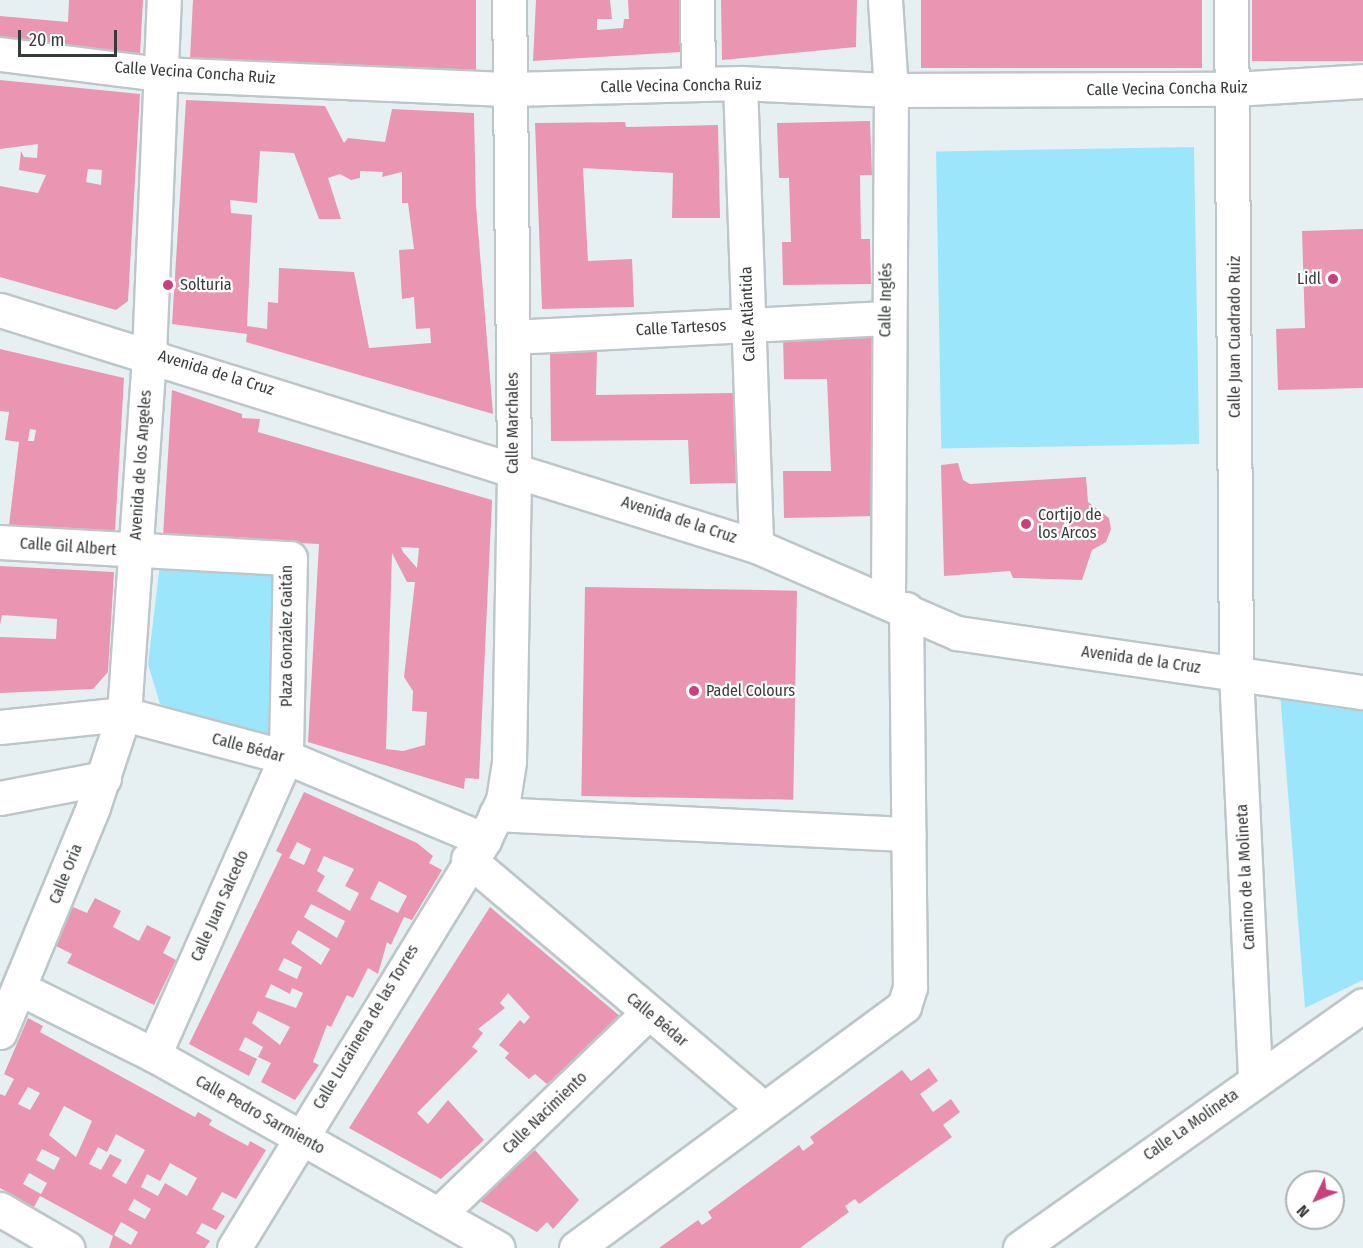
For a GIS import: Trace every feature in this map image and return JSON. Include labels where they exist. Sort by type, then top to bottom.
[{"type":"street","name":"Avenida de los Angeles","points":[[124,714],[149,353],[164,0]]},
{"type":"street","name":"Calle Marchales","points":[[483,838],[509,761],[514,466],[509,0]]},
{"type":"street","points":[[697,0],[698,84]]},
{"type":"street","name":"Calle Inglés","points":[[576,1248],[904,1006],[910,987],[909,834],[885,318],[891,90],[885,0]]},
{"type":"street","name":"Calle Juan Cuadrado Ruiz","points":[[1231,0],[1234,89],[1236,674]]},
{"type":"street","name":"Calle Vecina Concha Ruiz","points":[[0,54],[161,74],[510,88],[740,83],[891,90],[1234,89],[1363,81]]},
{"type":"street","name":"Calle Atlántida","points":[[740,83],[756,546]]},
{"type":"street","name":"Avenida de la Cruz","points":[[0,310],[149,353],[514,466],[756,546],[897,605],[957,633],[1363,692]]},
{"type":"street","name":"Calle Tartesos","points":[[513,337],[885,318]]},
{"type":"street","name":"Calle Gil Albert","points":[[0,542],[135,552]]},
{"type":"street","name":"Plaza González Gaitán","points":[[135,552],[290,558],[286,757]]},
{"type":"street","name":"Camino de la Molineta","points":[[1236,674],[1255,1081]]},
{"type":"street","name":"Calle Bédar","points":[[0,727],[124,714],[286,757],[483,838],[648,1013],[764,1109]]},
{"type":"street","name":"Calle Oria","points":[[0,1032],[104,778],[124,714]]},
{"type":"street","name":"Calle Juan Salcedo","points":[[154,1055],[286,757]]},
{"type":"street","points":[[0,798],[104,778]]},
{"type":"street","points":[[483,838],[909,834]]},
{"type":"street","name":"Calle Lucainena de las Torres","points":[[234,1248],[298,1138],[483,838]]},
{"type":"street","name":"Calle Pedro Sarmiento","points":[[19,988],[154,1055],[298,1138],[441,1212],[498,1248]]},
{"type":"street","name":"Calle La Molineta","points":[[1020,1248],[1363,1005]]},
{"type":"street","name":"Calle Nacimiento","points":[[441,1212],[648,1013]]},
{"type":"street","points":[[0,1209],[67,1248]]},
{"type":"shaded area","points":[[1194,147],[1199,444],[941,448],[936,152]]},
{"type":"shaded area","points":[[290,558],[276,741],[160,704],[148,664],[160,564]]},
{"type":"shaded area","points":[[1279,680],[1363,695],[1363,980],[1305,1008]]},
{"type":"building","points":[[69,0],[143,0],[140,54],[0,41],[0,16],[68,22]]},
{"type":"building","points":[[193,0],[476,0],[476,73],[190,59]]},
{"type":"building","points":[[536,0],[610,0],[612,19],[597,19],[597,30],[623,28],[624,19],[629,19],[628,0],[679,0],[681,52],[533,61]]},
{"type":"building","points":[[721,0],[857,0],[856,47],[722,60]]},
{"type":"building","points":[[921,0],[1202,0],[1202,68],[921,68]]},
{"type":"building","points":[[1252,0],[1363,0],[1363,61],[1252,61]]},
{"type":"building","points":[[0,80],[140,94],[128,301],[116,310],[0,277],[0,186],[38,193],[46,175],[19,170],[21,151],[24,157],[37,158],[38,144],[0,149]],"holes":[[[88,169],[102,170],[101,185],[86,182]]]},
{"type":"building","points":[[186,100],[325,106],[344,143],[348,138],[385,142],[392,109],[474,113],[476,205],[493,414],[246,342],[247,334],[172,324]],"holes":[[[260,151],[294,153],[319,219],[341,219],[328,178],[340,174],[351,180],[360,178],[360,171],[383,172],[382,177],[402,172],[402,203],[408,203],[414,249],[399,250],[402,299],[414,297],[416,329],[430,328],[431,343],[369,348],[354,272],[279,268],[278,303],[268,302],[267,329],[247,326],[252,215],[231,213],[230,200],[257,203]]]},
{"type":"building","points":[[870,121],[872,175],[860,175],[861,239],[870,239],[871,284],[783,285],[782,242],[791,242],[789,178],[779,178],[777,123]]},
{"type":"building","points":[[625,122],[626,127],[718,125],[720,218],[672,218],[673,173],[583,168],[588,261],[632,259],[634,307],[542,309],[535,123]]},
{"type":"building","name":"Lidl","points":[[1363,229],[1363,388],[1278,390],[1276,329],[1305,328],[1302,231]]},
{"type":"building","points":[[874,333],[878,516],[784,518],[783,471],[831,471],[827,379],[784,379],[783,334]]},
{"type":"building","points":[[0,349],[124,378],[115,531],[9,525],[19,442],[5,440],[9,412],[0,411]],"holes":[[[30,429],[36,430],[34,441],[28,441]]]},
{"type":"building","points":[[597,350],[596,395],[734,393],[737,483],[690,484],[688,440],[551,441],[550,353]]},
{"type":"building","points":[[172,390],[242,414],[242,418],[260,419],[258,432],[492,500],[479,779],[465,778],[464,789],[308,742],[319,544],[163,536]],"holes":[[[401,547],[419,548],[417,568],[403,552]],[[392,553],[407,582],[415,582],[404,677],[413,691],[412,711],[427,712],[425,745],[403,751],[386,749]]]},
{"type":"building","name":"Cortijo de los Arcos","points":[[958,463],[963,480],[970,484],[1086,477],[1088,502],[1109,518],[1111,529],[1106,542],[1092,550],[1082,580],[1013,578],[1010,571],[944,576],[941,465]]},
{"type":"building","points":[[0,566],[114,572],[108,672],[93,689],[0,693],[0,637],[56,639],[57,619],[2,615],[0,625]]},
{"type":"building","name":"Padel Colours","points":[[585,587],[797,591],[793,800],[581,796]]},
{"type":"building","points":[[304,792],[417,843],[433,856],[429,863],[442,870],[412,920],[404,917],[391,945],[387,942],[378,974],[368,968],[353,998],[347,995],[331,1027],[327,1025],[313,1062],[319,1065],[295,1100],[261,1082],[271,1063],[258,1057],[263,1047],[245,1037],[239,1050],[257,1059],[249,1076],[189,1044],[282,854],[276,851]],"holes":[[[297,842],[311,849],[304,865],[289,858]],[[324,856],[354,869],[345,886],[359,893],[350,911],[317,891],[325,876],[317,871]],[[379,881],[407,896],[398,913],[370,899]],[[311,904],[345,921],[337,938],[304,917]],[[298,930],[330,949],[321,965],[291,943]],[[284,958],[302,967],[297,979],[278,970]],[[271,984],[290,994],[292,988],[303,993],[296,1008],[265,997]],[[258,1011],[290,1027],[280,1045],[252,1023]]]},
{"type":"building","points":[[95,898],[121,911],[113,927],[139,941],[147,925],[171,937],[163,953],[176,960],[154,1005],[67,963],[72,954],[54,945],[73,907],[87,913]]},
{"type":"building","points":[[490,907],[621,1017],[547,1084],[535,1074],[529,1079],[505,1058],[509,1053],[499,1045],[520,1020],[524,1024],[530,1017],[508,993],[500,1003],[505,1008],[478,1029],[483,1033],[472,1047],[478,1051],[417,1113],[428,1124],[448,1100],[484,1140],[441,1179],[349,1128]]},
{"type":"building","points":[[28,1018],[43,1026],[40,1032],[195,1117],[198,1112],[212,1120],[209,1125],[248,1146],[250,1141],[266,1150],[236,1199],[222,1192],[212,1209],[225,1216],[216,1230],[202,1223],[196,1233],[210,1241],[205,1248],[109,1248],[113,1236],[64,1209],[40,1196],[34,1207],[0,1188],[0,1094],[5,1096],[14,1079],[4,1074]],"holes":[[[28,1087],[40,1093],[30,1110],[18,1104]],[[64,1106],[92,1121],[76,1157],[49,1135]],[[116,1134],[145,1150],[126,1184],[112,1176],[122,1160],[110,1154],[101,1170],[89,1164],[98,1147],[107,1152]],[[42,1149],[60,1158],[54,1170],[36,1160]],[[170,1163],[197,1178],[187,1196],[165,1183],[158,1196],[141,1187],[147,1174],[160,1181]],[[29,1173],[47,1183],[41,1194],[23,1184]],[[134,1199],[151,1209],[145,1219],[128,1210]],[[121,1222],[138,1232],[131,1245],[114,1235]]]},
{"type":"building","points":[[929,1068],[938,1081],[920,1094],[933,1112],[951,1099],[960,1112],[943,1125],[952,1137],[859,1204],[855,1199],[845,1206],[849,1212],[800,1248],[659,1248],[698,1220],[702,1225],[712,1218],[708,1212],[799,1145],[803,1151],[814,1143],[810,1137],[902,1070],[911,1081]]},
{"type":"building","points":[[535,1150],[579,1200],[553,1229],[547,1222],[537,1232],[478,1200]]},
{"type":"place","name":"Lidl","points":[[1333,279]]},
{"type":"place","name":"Solturia","points":[[168,285]]},
{"type":"place","name":"Cortijo de los Arcos","points":[[1026,524]]},
{"type":"place","name":"Padel Colours","points":[[694,691]]}]
